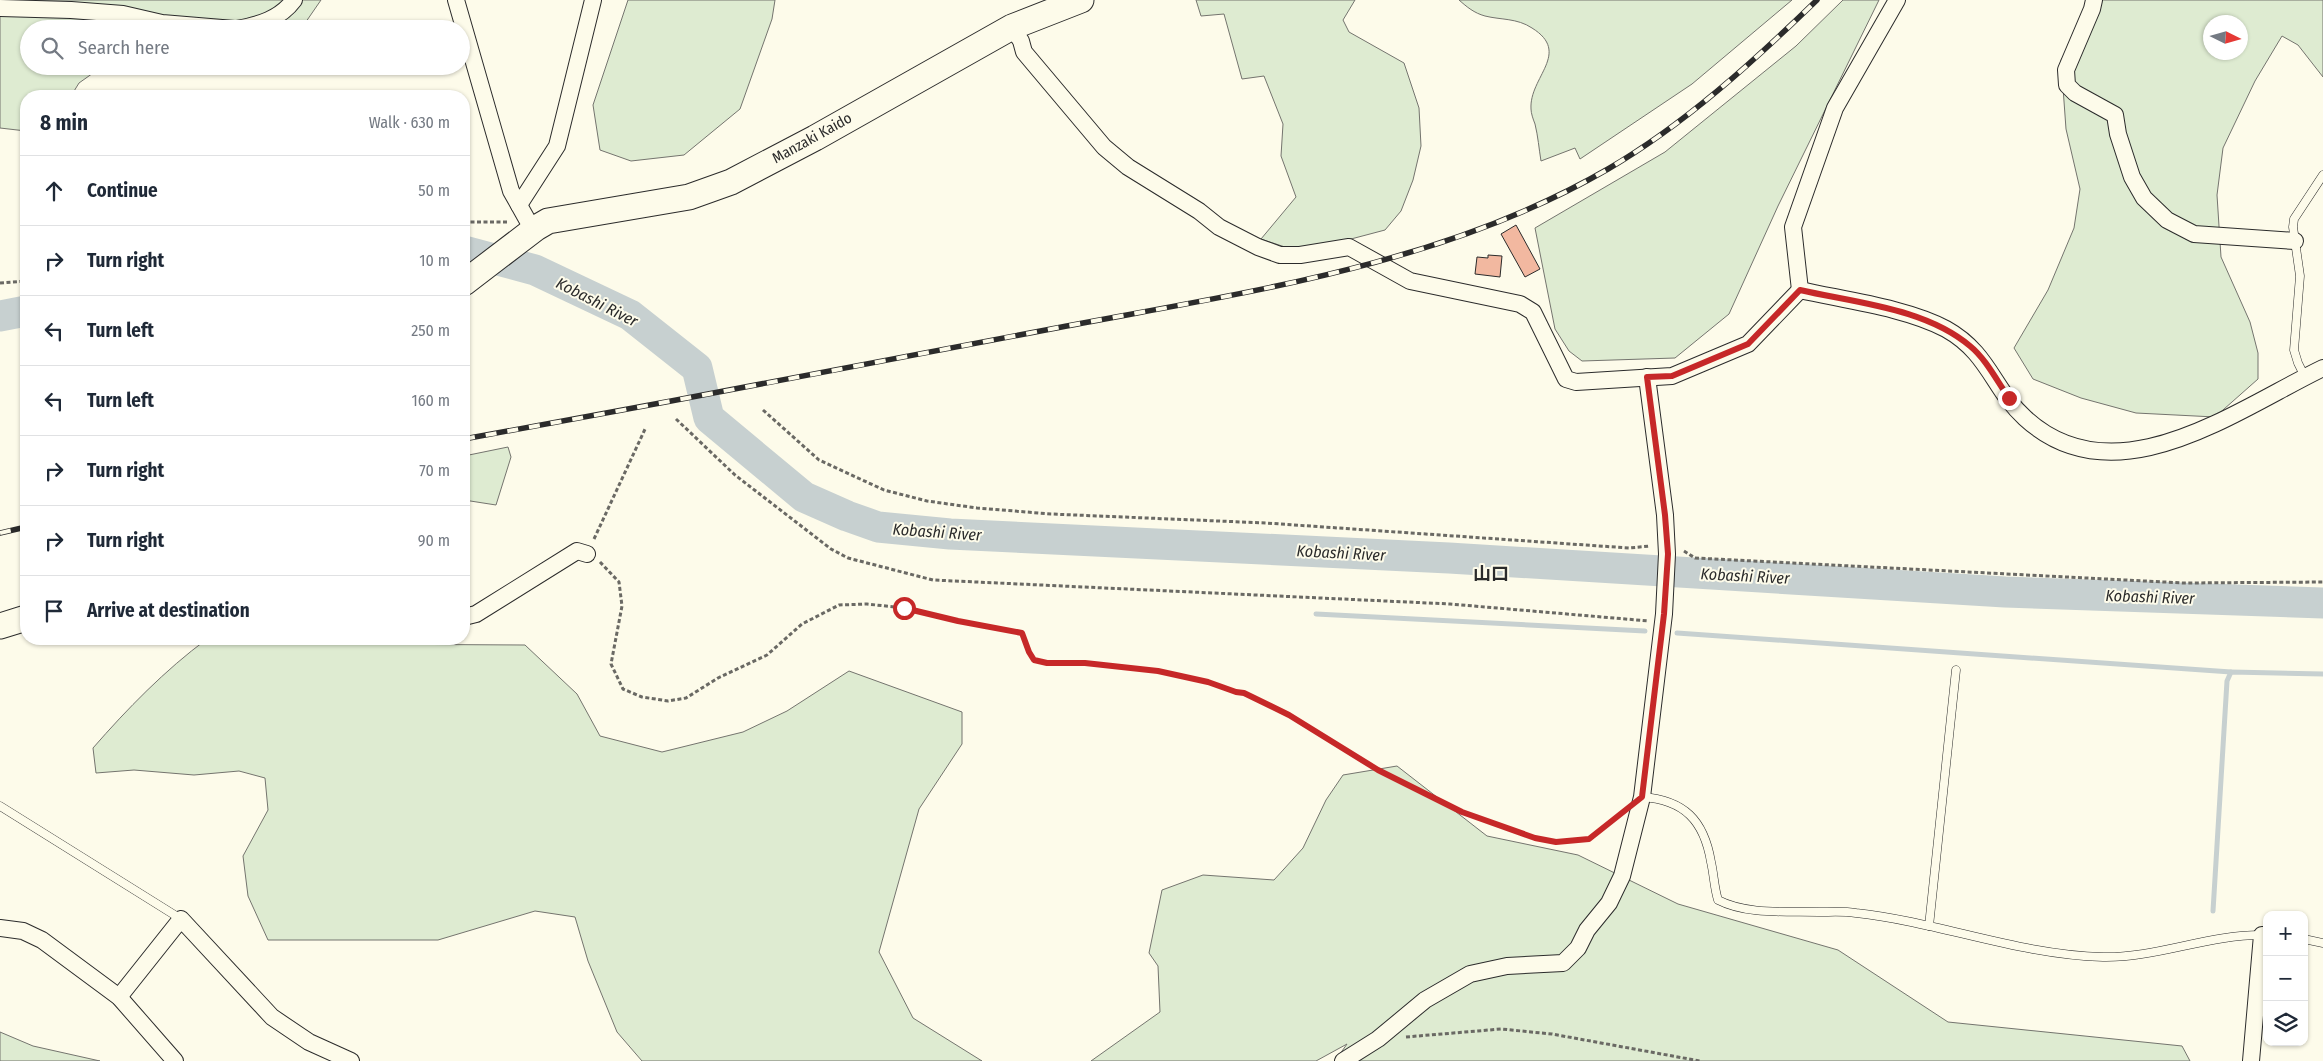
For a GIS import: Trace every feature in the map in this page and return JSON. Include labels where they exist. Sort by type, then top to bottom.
[{"type":"main road","name":"Manzaki Kaido","points":[[470,278],[531,227],[548,221],[689,197],[730,182],[815,138],[1012,27],[1082,0]]},
{"type":"main road","points":[[0,626],[20,620]]},
{"type":"street","points":[[268,20],[286,10],[294,0]]},
{"type":"street","points":[[456,0],[462,20]]},
{"type":"street","points":[[519,205],[557,146],[593,0]]},
{"type":"street","points":[[1800,290],[1793,227],[1835,108],[1897,0]]},
{"type":"street","points":[[2094,0],[2066,70],[2067,85],[2075,93],[2115,115],[2125,161],[2144,198],[2167,220],[2194,234],[2294,241]]},
{"type":"street","points":[[0,8],[123,14],[152,20]]},
{"type":"street","points":[[1012,27],[1021,41],[1024,52],[1104,147],[1128,167],[1199,211],[1219,227],[1280,256],[1300,255],[1349,247],[1410,281],[1520,304],[1533,312],[1566,379],[1576,382],[1672,376],[1748,344],[1800,290]]},
{"type":"street","points":[[470,49],[511,191],[531,227]]},
{"type":"street","points":[[1800,290],[1922,317],[1947,330],[1971,346],[2024,417],[2051,439],[2075,448],[2102,452],[2123,452],[2149,447],[2178,438],[2243,412],[2323,368]]},
{"type":"street","points":[[1343,1061],[1378,1039],[1425,1000],[1470,974],[1507,966],[1563,963],[1578,948],[1587,930],[1609,903],[1622,876],[1642,797],[1663,618],[1667,548],[1647,377]]},
{"type":"street","points":[[470,616],[476,614],[577,551],[587,554]]},
{"type":"street","points":[[119,997],[181,919],[272,1017],[309,1042],[351,1061]]},
{"type":"street","points":[[0,928],[22,931],[42,940],[119,997],[175,1061]]},
{"type":"street","points":[[2251,1061],[2263,945]]},
{"type":"lane","points":[[2305,377],[2298,364],[2294,350],[2300,276],[2294,241],[2294,219],[2323,175]]},
{"type":"lane","points":[[1929,926],[1956,670]]},
{"type":"lane","points":[[1642,797],[1660,798],[1681,806],[1700,826],[1711,862],[1713,884],[1718,900],[1731,907],[1856,913],[1929,926],[2035,949],[2102,957],[2128,956],[2225,936],[2263,935]]},
{"type":"lane","points":[[0,806],[181,919]]},
{"type":"lane","points":[[2308,940],[2323,943]]},
{"type":"path","points":[[470,222],[516,222],[531,227]]},
{"type":"path","points":[[0,283],[20,282]]},
{"type":"path","points":[[763,410],[819,460],[884,490],[927,501],[977,508],[1051,514],[1266,523],[1630,548],[1667,548],[1677,545],[1695,558],[2184,583],[2323,582]]},
{"type":"path","points":[[676,419],[735,475],[830,549],[848,558],[933,580],[1450,604],[1663,618]]},
{"type":"path","points":[[646,427],[587,554],[602,563],[619,582],[622,606],[611,664],[623,689],[642,696],[668,701],[686,698],[718,678],[767,655],[802,624],[839,605],[867,604],[904,608],[958,621],[1022,633],[1034,660],[1047,663],[1085,663],[1158,671],[1208,682],[1244,693],[1289,715],[1378,770],[1462,812],[1535,838],[1556,842],[1589,839],[1642,797]]},
{"type":"path","points":[[1378,1039],[1501,1029],[1552,1034],[1700,1061]]},
{"type":"green space","points":[[0,0],[321,0],[307,20],[20,20],[20,75],[90,75],[79,83],[75,90],[20,90],[20,130],[0,128]]},
{"type":"green space","points":[[628,0],[775,0],[772,19],[740,109],[684,155],[631,161],[600,150],[593,105]]},
{"type":"green space","points":[[1196,0],[1355,0],[1343,20],[1349,32],[1404,63],[1419,108],[1421,146],[1413,180],[1401,211],[1385,230],[1317,248],[1291,249],[1261,239],[1296,197],[1281,156],[1283,124],[1264,76],[1242,79],[1224,14],[1201,16]]},
{"type":"green space","points":[[1459,0],[1792,0],[1692,84],[1580,159],[1575,148],[1541,161],[1531,109],[1532,97],[1549,56],[1548,47],[1543,37],[1532,28],[1515,21],[1481,15],[1471,10]]},
{"type":"green space","points":[[1843,0],[1879,0],[1778,206],[1729,314],[1675,358],[1582,361],[1569,351],[1555,329],[1535,228],[1665,152],[1796,46]]},
{"type":"green space","points":[[2101,0],[2323,0],[2323,77],[2298,45],[2282,36],[2255,81],[2223,148],[2217,195],[2221,257],[2250,322],[2258,353],[2258,379],[2215,417],[2136,413],[2081,398],[2033,379],[2014,348],[2048,290],[2074,228],[2080,189],[2066,129],[2061,60]]},
{"type":"green space","points":[[508,447],[511,457],[496,505],[470,501],[470,455]]},
{"type":"green space","points":[[200,645],[525,645],[577,694],[600,736],[662,752],[743,732],[787,711],[849,671],[962,712],[962,744],[919,809],[879,952],[913,1018],[982,1061],[642,1061],[617,1032],[588,961],[575,917],[535,911],[438,940],[268,940],[248,896],[243,856],[268,810],[265,778],[239,771],[194,775],[134,770],[96,773],[93,748],[147,690]]},
{"type":"green space","points":[[1397,766],[1487,836],[1578,855],[1678,904],[1838,950],[1948,1022],[2182,1046],[2190,1061],[1335,1061],[1347,1044],[1316,1061],[1091,1061],[1160,1012],[1158,966],[1149,953],[1162,890],[1203,875],[1274,880],[1303,848],[1326,800],[1343,775]]},
{"type":"green space","points":[[0,1032],[33,1046],[100,1061],[0,1061]]},
{"type":"building","points":[[1516,225],[1540,269],[1525,277],[1501,234]]},
{"type":"building","points":[[1488,255],[1502,256],[1500,277],[1475,274],[1477,257],[1488,258]]},
{"type":"waterway","name":"Kobashi River","points":[[470,253],[535,270],[630,315],[697,368],[709,418],[804,497],[878,527],[950,534],[1449,558],[2005,592],[2323,603]]},
{"type":"waterway","name":"Kobashi River","points":[[0,316],[20,312]]},
{"type":"waterway","points":[[1316,614],[1645,631]]},
{"type":"waterway","points":[[1677,633],[2231,672]]},
{"type":"waterway","points":[[2213,911],[2227,681],[2231,672],[2323,674]]},
{"type":"railway","points":[[470,438],[1194,303],[1337,272],[1407,253],[1476,230],[1543,203],[1608,169],[1664,132],[1717,91],[1817,0]]},
{"type":"railway","points":[[0,533],[20,528]]},
{"type":"district","name":"山口","points":[[1491,574]]},
{"type":"route","points":[[904,608],[958,621],[1022,633],[1034,660],[1047,663],[1085,663],[1158,671],[1208,682],[1244,693],[1289,715],[1378,770],[1462,812],[1535,838],[1556,842],[1589,839],[1642,797],[1664,614],[1668,554],[1665,515],[1647,377],[1672,376],[1748,344],[1800,290],[1922,317],[1947,330],[1971,346],[2009,398]]}]
